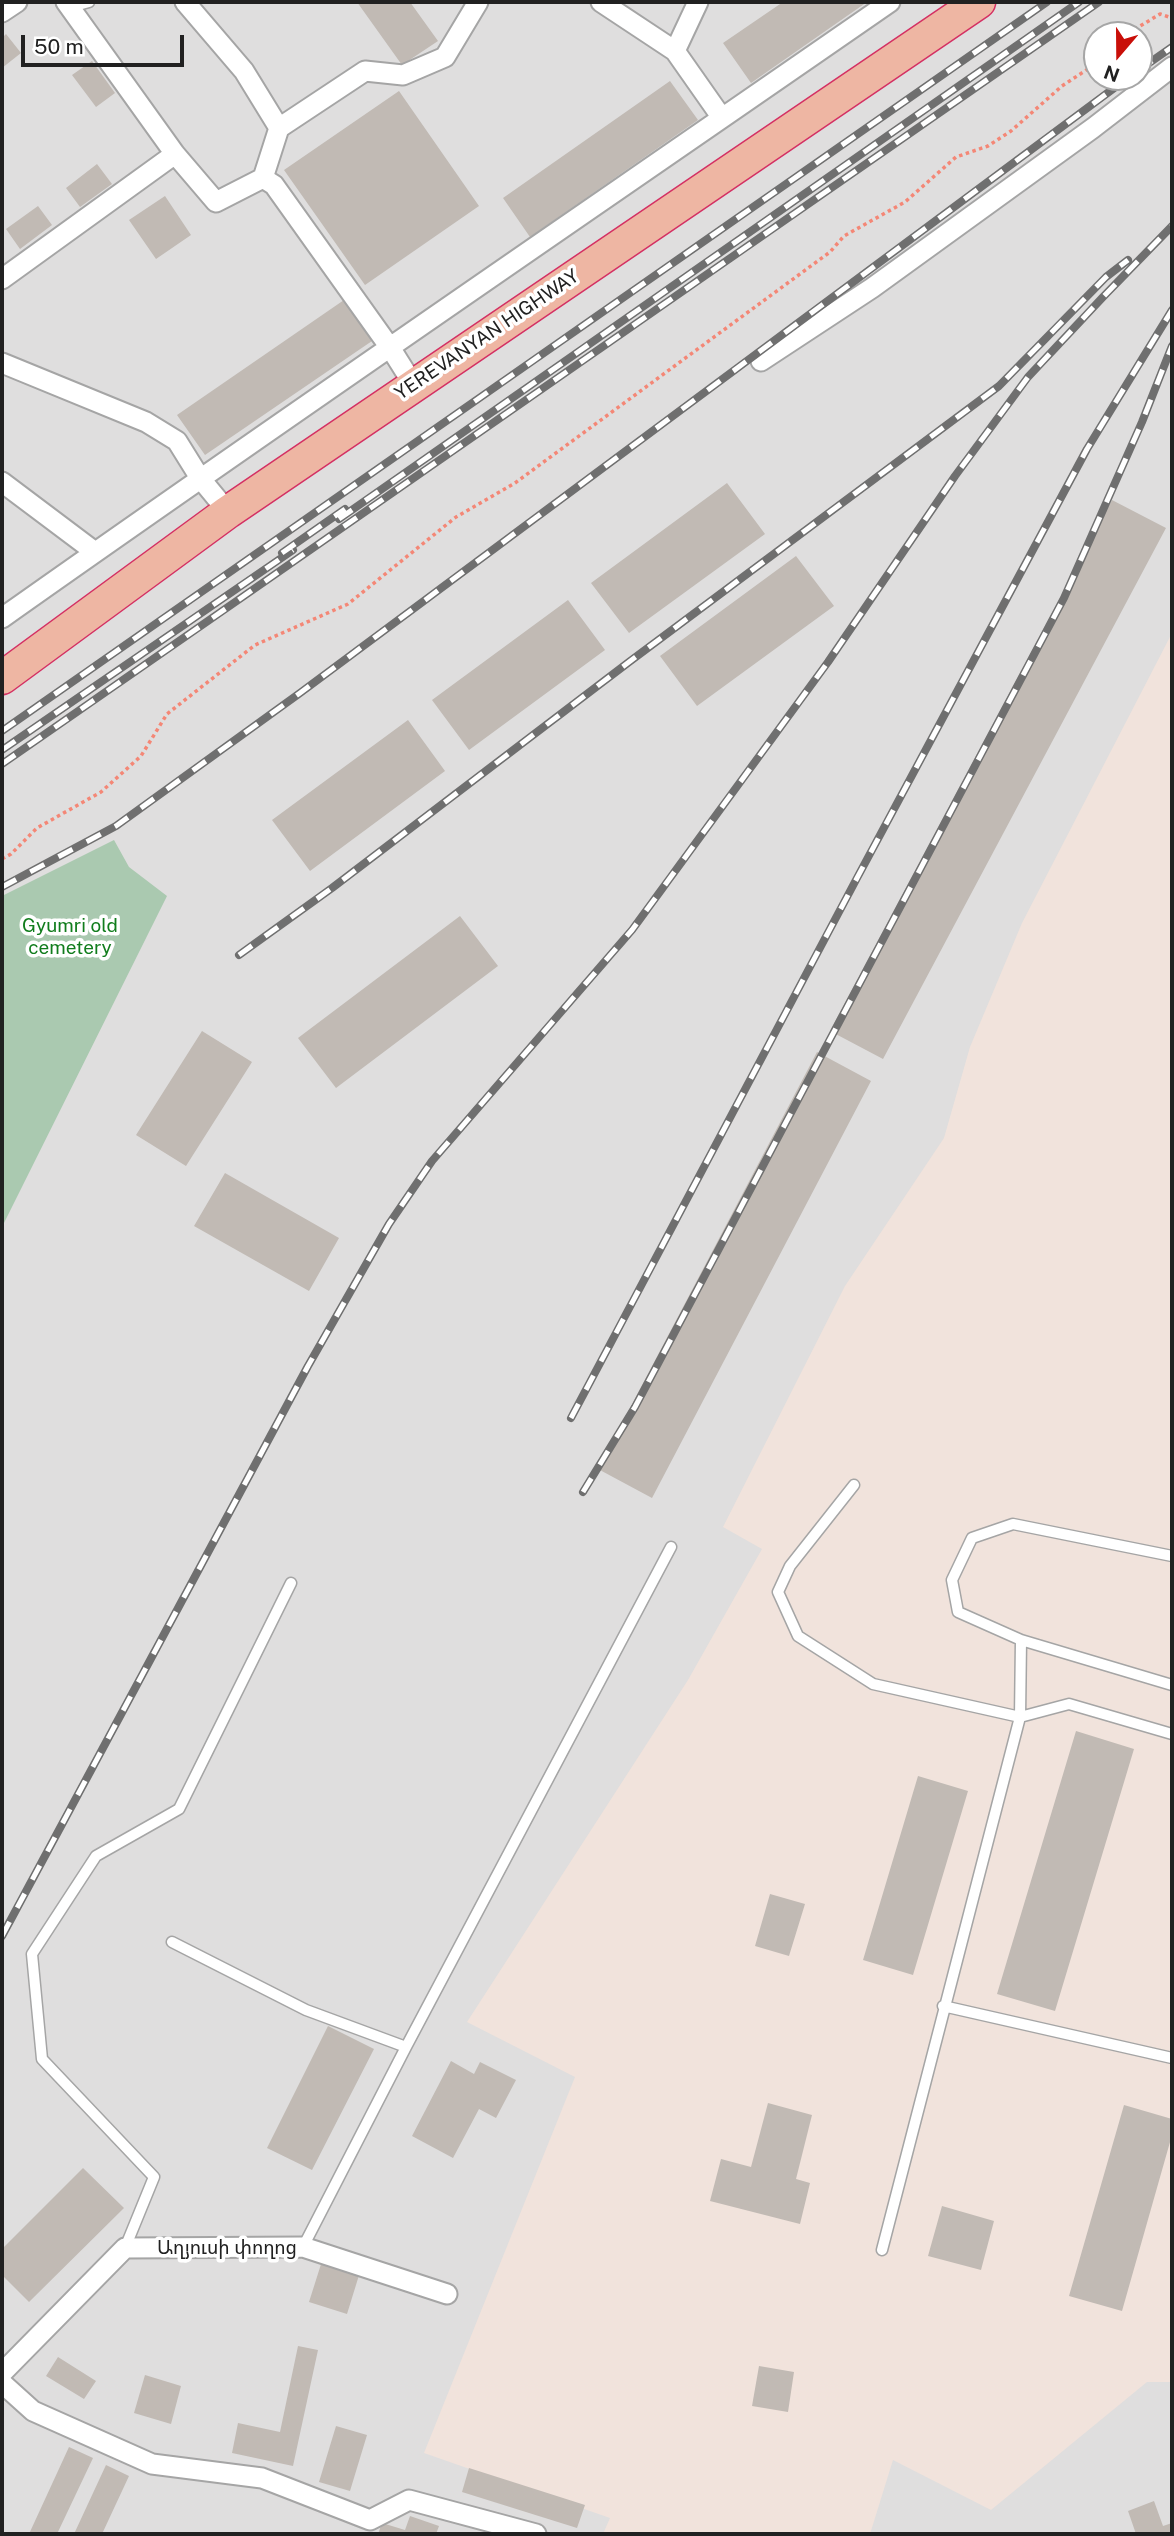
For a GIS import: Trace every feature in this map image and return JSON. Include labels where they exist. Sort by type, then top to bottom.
[{"type":"highway","name":"YEREVANYAN HIGHWAY","points":[[2,678],[228,512],[979,2]]},
{"type":"street","points":[[2,12],[17,2]]},
{"type":"street","points":[[185,2],[244,71],[279,128]]},
{"type":"street","points":[[75,3],[175,154],[216,202],[263,178],[279,128],[365,71],[403,75],[445,57],[478,2]]},
{"type":"street","points":[[601,2],[675,51],[722,118]]},
{"type":"street","points":[[675,51],[698,2]]},
{"type":"street","points":[[2,618],[200,478],[391,349],[890,2]]},
{"type":"street","points":[[761,361],[872,289],[1172,67]]},
{"type":"street","points":[[2,279],[175,154]]},
{"type":"street","points":[[263,178],[274,185],[413,384]]},
{"type":"street","points":[[2,363],[146,422],[177,441],[200,478],[228,512]]},
{"type":"street","points":[[2,482],[95,552]]},
{"type":"street","name":"Աղյուսի փողոց","points":[[125,2248],[303,2247],[447,2294]]},
{"type":"street","points":[[2,2373],[125,2248]]},
{"type":"street","points":[[2,2384],[33,2411],[152,2464],[262,2478],[370,2520],[409,2500],[536,2534]]},
{"type":"lane","points":[[854,1485],[790,1566],[778,1592],[798,1636],[873,1684],[1020,1717],[1069,1704],[1172,1734]]},
{"type":"lane","points":[[1172,1556],[1013,1524],[972,1538],[952,1580],[958,1612],[1021,1640],[1172,1685]]},
{"type":"lane","points":[[303,2247],[671,1548]]},
{"type":"lane","points":[[125,2248],[155,2177],[42,2059],[32,1954],[96,1856],[179,1809],[291,1583]]},
{"type":"lane","points":[[882,2249],[1020,1717],[1021,1640]]},
{"type":"lane","points":[[172,1942],[306,2010],[406,2047]]},
{"type":"lane","points":[[943,2007],[1172,2058]]},
{"type":"path","points":[[1149,21],[1160,15],[1172,18]]},
{"type":"path","points":[[2,859],[11,854],[37,828],[101,792],[141,756],[167,714],[255,645],[348,604],[456,517],[515,483],[830,252],[844,236],[905,202],[956,157],[988,146],[1011,131],[1062,86],[1083,72]]},
{"type":"shaded area","points":[[2,2],[1172,2],[1172,2534],[2,2534]]},
{"type":"shaded area","points":[[1172,633],[1172,2382],[1147,2382],[991,2510],[893,2460],[870,2534],[603,2534],[610,2518],[424,2453],[575,2077],[467,2022],[688,1680],[762,1549],[723,1527],[845,1286],[944,1138],[970,1047],[1022,923]]},
{"type":"green space","name":"Gyumri old cemetery","points":[[114,840],[129,867],[167,896],[2,1227],[2,896]]},
{"type":"building","points":[[357,2],[410,2],[438,41],[402,65]]},
{"type":"building","points":[[783,2],[867,2],[751,83],[723,43]]},
{"type":"building","points":[[6,34],[21,53],[2,68],[2,38]]},
{"type":"building","points":[[92,61],[115,93],[96,107],[72,75]]},
{"type":"building","points":[[670,81],[698,120],[530,237],[503,198]]},
{"type":"building","points":[[399,91],[479,206],[365,285],[284,170]]},
{"type":"building","points":[[97,164],[112,184],[80,207],[66,188]]},
{"type":"building","points":[[165,196],[191,235],[156,259],[129,220]]},
{"type":"building","points":[[38,206],[52,225],[20,249],[6,229]]},
{"type":"building","points":[[344,300],[372,341],[205,455],[177,415]]},
{"type":"building","points":[[727,483],[765,534],[629,633],[591,583]]},
{"type":"building","points":[[1112,500],[1166,528],[883,1059],[830,1031]]},
{"type":"building","points":[[796,556],[834,606],[697,706],[660,656]]},
{"type":"building","points":[[568,600],[605,650],[469,750],[432,700]]},
{"type":"building","points":[[408,720],[445,771],[310,871],[272,820]]},
{"type":"building","points":[[460,916],[498,966],[336,1088],[298,1038]]},
{"type":"building","points":[[202,1031],[252,1062],[186,1166],[136,1135]]},
{"type":"building","points":[[817,1052],[871,1081],[652,1498],[598,1469]]},
{"type":"building","points":[[225,1173],[339,1238],[309,1291],[194,1226]]},
{"type":"building","points":[[1076,1731],[1134,1749],[1055,2011],[997,1994]]},
{"type":"building","points":[[918,1776],[968,1791],[913,1975],[863,1960]]},
{"type":"building","points":[[770,1894],[805,1904],[789,1956],[755,1946]]},
{"type":"building","points":[[328,2026],[374,2049],[312,2170],[267,2148]]},
{"type":"building","points":[[451,2061],[474,2074],[480,2062],[516,2080],[496,2118],[479,2109],[453,2158],[412,2136]]},
{"type":"building","points":[[768,2103],[812,2115],[796,2179],[810,2183],[800,2224],[710,2201],[721,2159],[751,2167]]},
{"type":"building","points":[[1124,2105],[1172,2119],[1172,2135],[1122,2311],[1069,2296]]},
{"type":"building","points":[[83,2168],[124,2208],[29,2302],[2,2275],[2,2249]]},
{"type":"building","points":[[942,2206],[994,2221],[981,2270],[928,2256]]},
{"type":"building","points":[[322,2261],[360,2272],[347,2314],[309,2302]]},
{"type":"building","points":[[298,2346],[318,2350],[293,2466],[232,2453],[238,2423],[280,2432]]},
{"type":"building","points":[[58,2357],[96,2381],[84,2399],[46,2376]]},
{"type":"building","points":[[759,2366],[794,2372],[788,2412],[752,2406]]},
{"type":"building","points":[[145,2375],[181,2386],[171,2424],[134,2413]]},
{"type":"building","points":[[336,2426],[367,2435],[350,2491],[319,2482]]},
{"type":"building","points":[[69,2447],[93,2458],[57,2534],[29,2534]]},
{"type":"building","points":[[106,2465],[129,2476],[102,2534],[74,2534]]},
{"type":"building","points":[[469,2468],[585,2505],[577,2528],[462,2492]]},
{"type":"building","points":[[1154,2501],[1163,2526],[1172,2523],[1172,2534],[1136,2534],[1128,2511]]},
{"type":"building","points":[[410,2516],[439,2526],[436,2534],[378,2534],[382,2523],[405,2530]]},
{"type":"railway","points":[[2,731],[1047,2]]},
{"type":"railway","points":[[339,519],[1079,2]]},
{"type":"railway","points":[[2,764],[1099,2]]},
{"type":"railway","points":[[1153,60],[1172,47]]},
{"type":"railway","points":[[2,887],[116,826],[300,693],[1110,91]]},
{"type":"railway","points":[[2,1936],[308,1366],[389,1224],[432,1161],[632,930],[828,662],[955,476],[1028,377],[1172,226]]},
{"type":"railway","points":[[239,955],[332,888],[999,386],[1106,277],[1128,260]]},
{"type":"railway","points":[[571,1418],[1087,449],[1172,310]]},
{"type":"railway","points":[[583,1492],[635,1407],[1064,598],[1142,422],[1172,346]]},
{"type":"railway","points":[[282,553],[345,509]]},
{"type":"railway","points":[[2,750],[293,550]]}]
